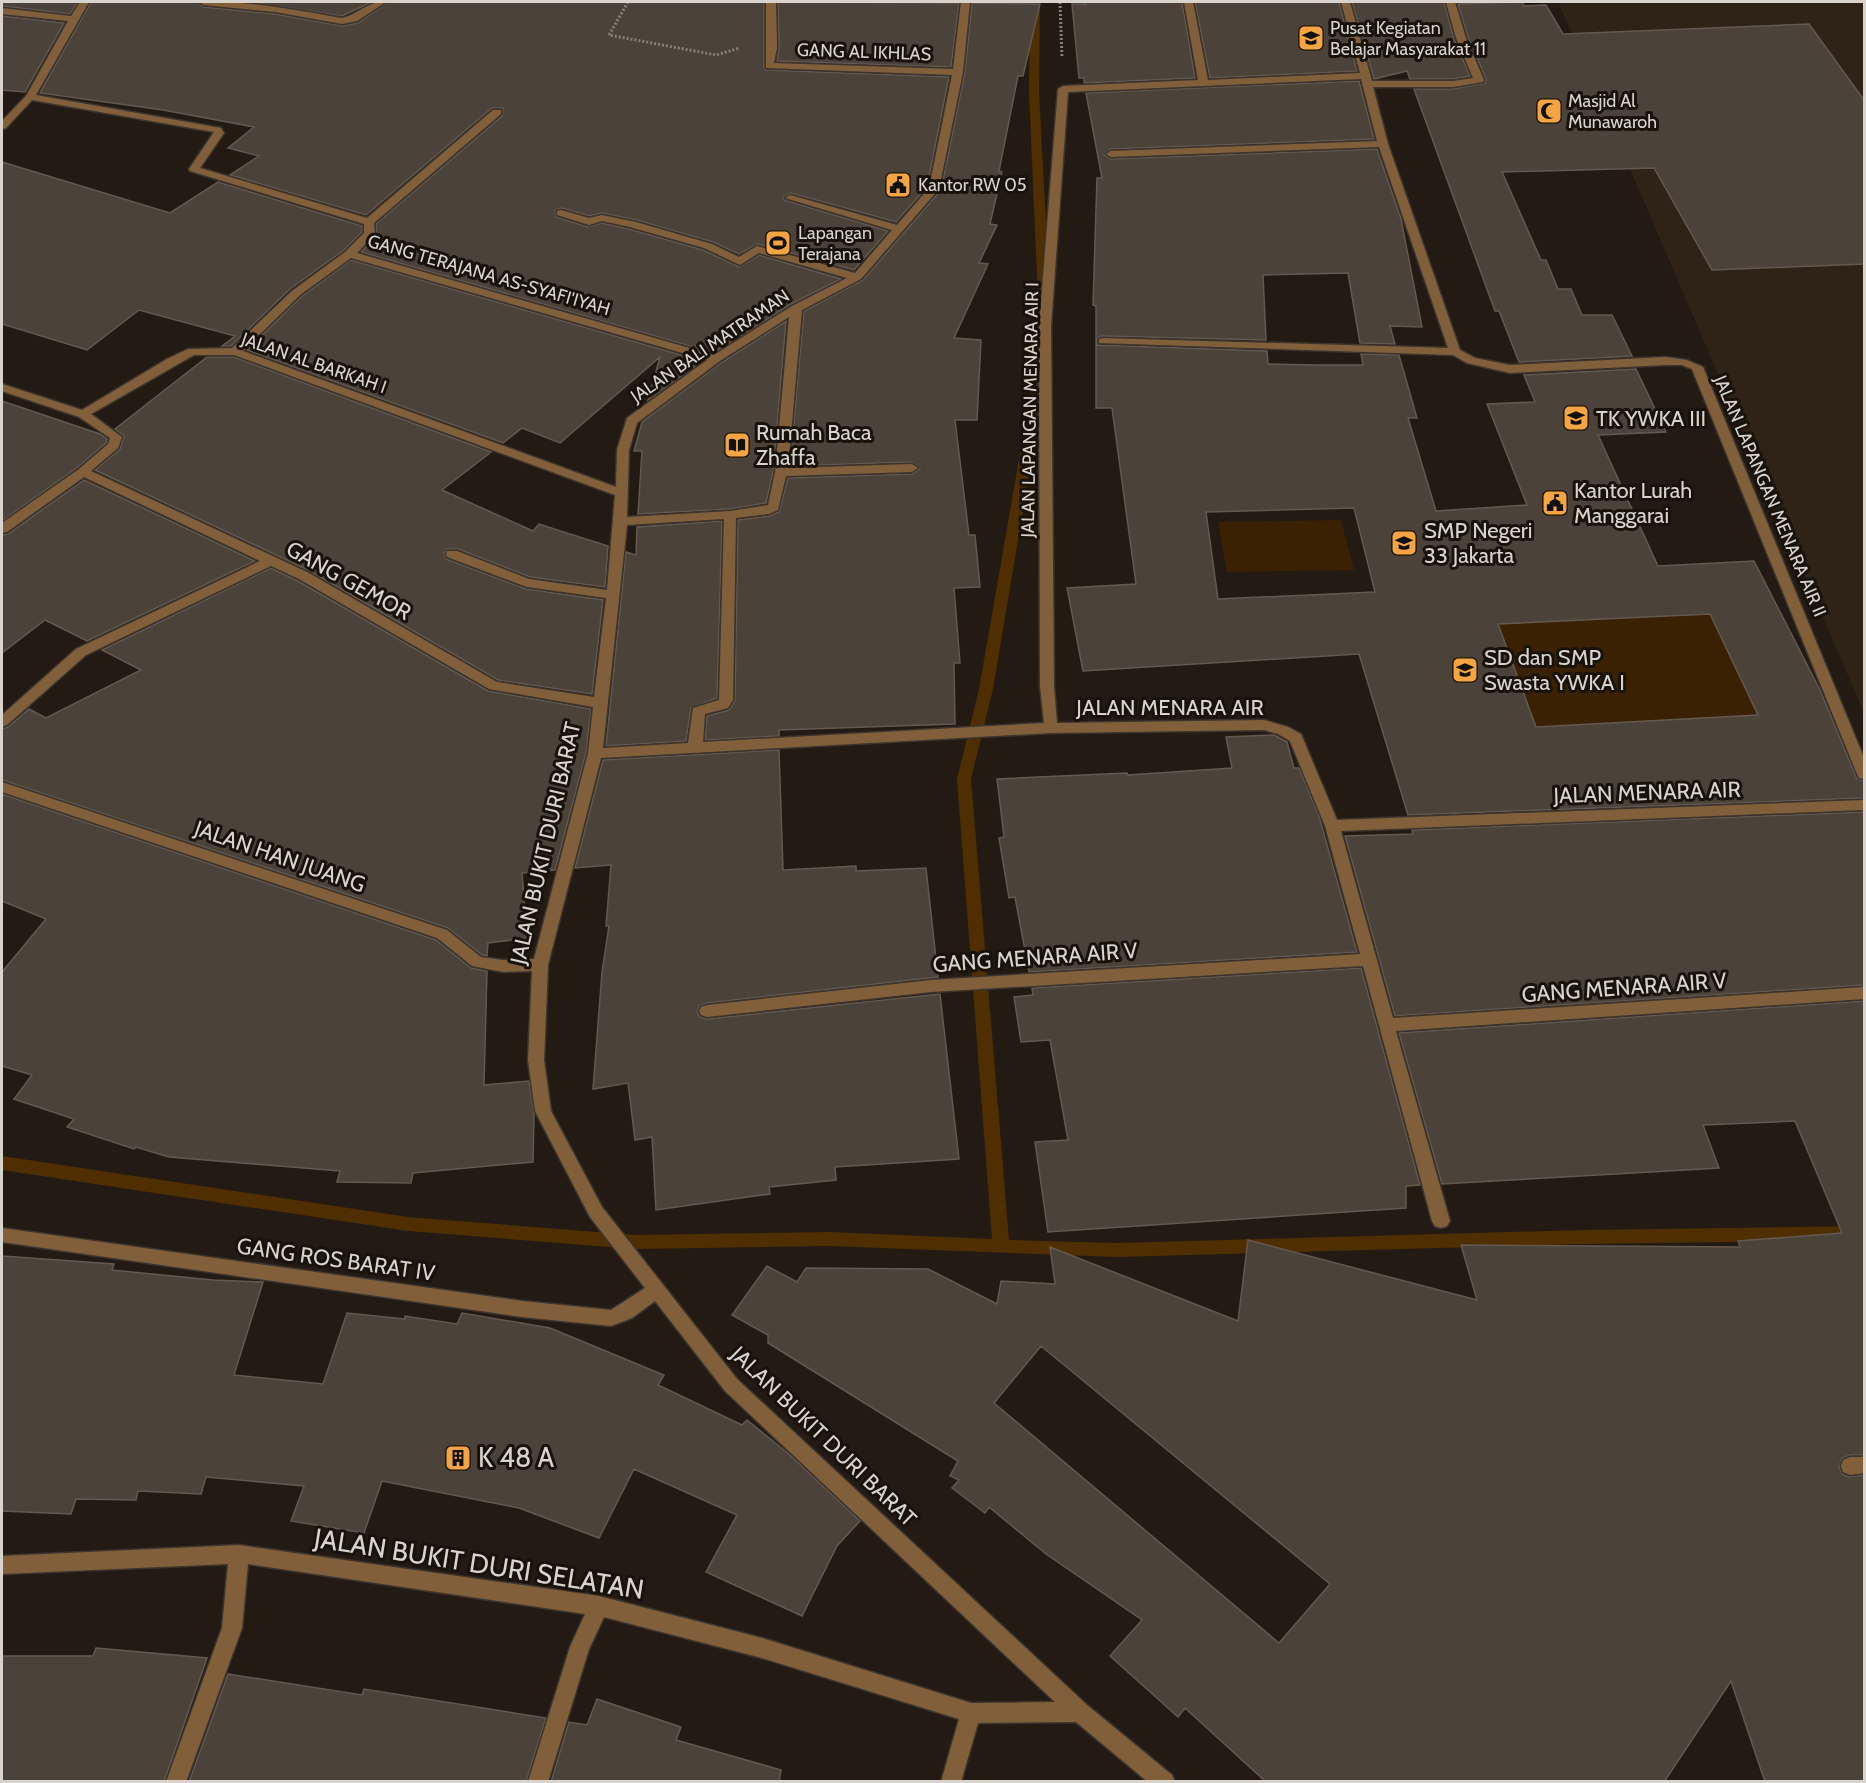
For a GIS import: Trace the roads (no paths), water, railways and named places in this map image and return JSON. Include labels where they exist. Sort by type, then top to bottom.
[{"type":"street","points":[[2,126],[30,97],[84,2]]},
{"type":"street","points":[[204,2],[275,9],[342,21],[354,19],[381,2]]},
{"type":"street","name":"GANG AL IKHLAS","points":[[771,2],[772,48],[769,66],[958,72]]},
{"type":"street","name":"JALAN BALI MATRAMAN","points":[[621,493],[622,450],[631,421],[717,359],[796,308],[857,277],[934,189],[958,72],[966,2]]},
{"type":"street","points":[[1188,2],[1203,82],[1366,80],[1453,84],[1479,80],[1461,38],[1451,2]]},
{"type":"street","points":[[1103,341],[1455,352],[1383,144],[1346,2]]},
{"type":"street","points":[[2,10],[73,19]]},
{"type":"street","name":"JALAN LAPANGAN MENARA AIR I","points":[[1051,728],[1047,686],[1045,326],[1063,89],[1203,82]]},
{"type":"street","name":"GANG TERAJANA AS-SYAFI'IYAH","points":[[30,97],[217,130],[219,133],[194,169],[369,222],[370,234],[349,254]]},
{"type":"street","points":[[369,222],[498,112]]},
{"type":"street","points":[[1111,154],[1383,144]]},
{"type":"street","points":[[790,198],[899,229]]},
{"type":"street","points":[[561,213],[589,222],[602,218],[632,224],[708,246],[740,262],[757,249],[857,277]]},
{"type":"street","points":[[235,352],[296,293],[349,254]]},
{"type":"street","name":"GANG TERAJANA AS-SYAFI'IYAH","points":[[349,254],[717,359]]},
{"type":"street","points":[[621,521],[730,515],[770,510],[774,507],[781,472],[796,308]]},
{"type":"street","name":"JALAN AL BARKAH I","points":[[83,414],[192,351],[235,352],[621,493]]},
{"type":"street","name":"JALAN LAPANGAN MENARA AIR II","points":[[1455,352],[1471,361],[1510,369],[1665,361],[1683,362],[1697,367],[1864,774]]},
{"type":"street","points":[[2,387],[83,414],[116,437],[114,446],[83,472],[2,529]]},
{"type":"street","points":[[781,472],[912,468]]},
{"type":"street","name":"GANG GEMOR","points":[[83,472],[304,576],[494,686],[599,704]]},
{"type":"street","name":"JALAN BUKIT DURI BARAT","points":[[621,493],[621,521],[595,753],[540,965],[536,1060],[543,1111],[596,1212],[730,1385],[1080,1712],[1165,1782]]},
{"type":"street","points":[[695,748],[699,711],[723,705],[726,700],[725,640],[730,571],[730,515]]},
{"type":"street","points":[[452,554],[526,583],[612,595]]},
{"type":"street","points":[[2,722],[81,652],[270,561]]},
{"type":"street","name":"JALAN MENARA AIR","points":[[595,753],[1051,728],[1240,724],[1264,725],[1283,730],[1296,738],[1332,826],[1864,805]]},
{"type":"street","name":"JALAN HAN JUANG","points":[[2,787],[442,934],[477,962],[503,966],[540,965]]},
{"type":"street","points":[[1332,826],[1367,960],[1441,1221]]},
{"type":"street","name":"GANG MENARA AIR V","points":[[707,1011],[955,984],[1367,960]]},
{"type":"street","name":"GANG MENARA AIR V","points":[[1387,1025],[1864,993]]},
{"type":"street","name":"GANG ROS BARAT IV","points":[[2,1235],[522,1309],[611,1318],[626,1312],[656,1289]]},
{"type":"street","points":[[176,1782],[232,1628],[239,1554]]},
{"type":"street","name":"JALAN BUKIT DURI SELATAN","points":[[2,1565],[239,1554],[599,1605],[762,1648],[971,1713],[1080,1712]]},
{"type":"street","points":[[538,1782],[580,1647],[599,1605]]},
{"type":"street","points":[[951,1782],[971,1713]]},
{"type":"waterway","points":[[1035,2],[1034,92],[1044,299]]},
{"type":"waterway","points":[[1001,1247],[964,779],[986,689],[1043,356]]},
{"type":"waterway","points":[[2,1163],[408,1224],[634,1242],[830,1239],[1001,1247]]},
{"type":"waterway","points":[[1001,1247],[1116,1250],[1584,1237],[1864,1233]]},
{"type":"place","name":"Pusat Kegiatan Belajar Masyarakat 11","points":[[1311,38]]},
{"type":"place","name":"Masjid Al Munawaroh","points":[[1549,111]]},
{"type":"place","name":"Kantor RW 05","points":[[898,185]]},
{"type":"place","name":"Lapangan Terajana","points":[[778,243]]},
{"type":"place","name":"TK YWKA III","points":[[1576,418]]},
{"type":"place","name":"Rumah Baca Zhaffa","points":[[737,445]]},
{"type":"place","name":"Kantor Lurah Manggarai","points":[[1555,503]]},
{"type":"place","name":"SMP Negeri 33 Jakarta","points":[[1404,543]]},
{"type":"place","name":"SD dan SMP Swasta YWKA I","points":[[1465,670]]},
{"type":"place","name":"K 48 A","points":[[458,1458]]}]
